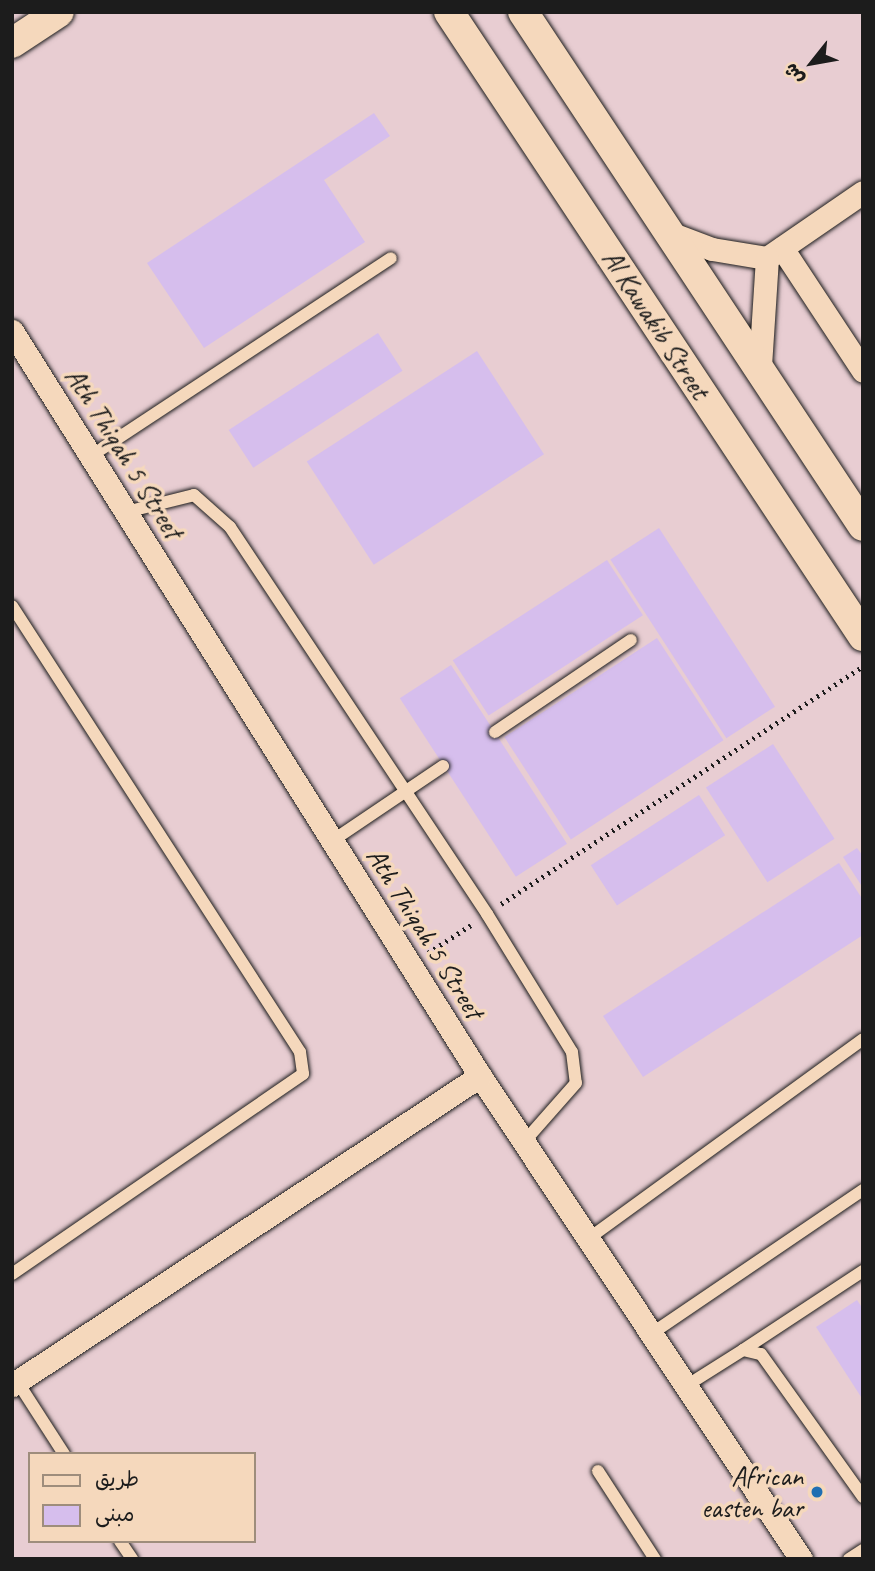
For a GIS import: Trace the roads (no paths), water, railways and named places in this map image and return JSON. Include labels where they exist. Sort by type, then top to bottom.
[{"type":"street","points":[[12,43],[59,12]]},
{"type":"street","name":"Al Kawakib Street","points":[[449,12],[863,636]]},
{"type":"street","points":[[523,12],[667,232],[760,366],[863,527]]},
{"type":"street","points":[[667,232],[712,249],[775,253],[863,192]]},
{"type":"street","points":[[760,366],[775,253]]},
{"type":"street","points":[[775,253],[863,372]]},
{"type":"street","name":"Ath Thiqah 5 Street","points":[[12,331],[480,1076],[686,1386],[794,1556]]},
{"type":"street","points":[[15,1383],[480,1076]]},
{"type":"lane","points":[[91,456],[391,258]]},
{"type":"lane","points":[[126,512],[194,495],[230,527],[408,790],[487,914],[572,1052],[576,1083],[524,1142]]},
{"type":"lane","points":[[12,606],[300,1052],[303,1074],[12,1274]]},
{"type":"lane","points":[[495,732],[631,640]]},
{"type":"lane","points":[[332,841],[443,766]]},
{"type":"lane","points":[[588,1239],[863,1039]]},
{"type":"lane","points":[[651,1334],[863,1189]]},
{"type":"lane","points":[[686,1386],[863,1271]]},
{"type":"lane","points":[[743,1350],[761,1354],[863,1497]]},
{"type":"lane","points":[[15,1383],[63,1452]]},
{"type":"lane","points":[[598,1471],[655,1559]]},
{"type":"lane","points":[[121,1543],[132,1559]]},
{"type":"lane","points":[[849,1559],[863,1550]]},
{"type":"place","name":"African easten bar","points":[[817,1492]]}]
